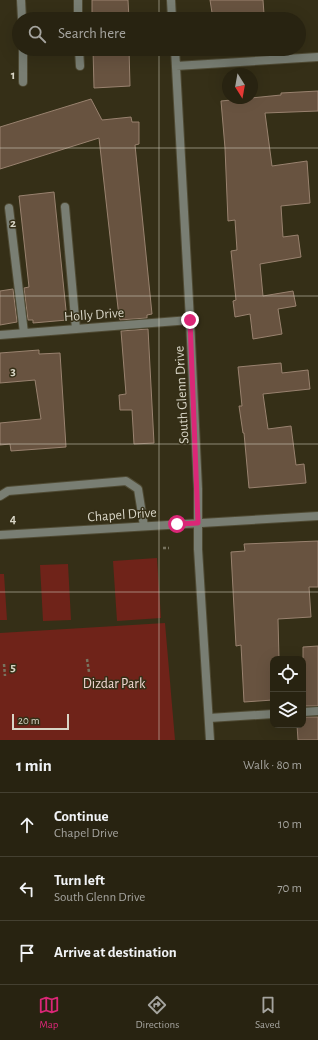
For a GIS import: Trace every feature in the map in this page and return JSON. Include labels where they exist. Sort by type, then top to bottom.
[{"type":"street","points":[[21,0],[22,12]]},
{"type":"street","points":[[78,0],[78,12]]},
{"type":"street","points":[[171,0],[172,12]]},
{"type":"street","points":[[23,56],[24,82]]},
{"type":"street","points":[[79,56],[80,66]]},
{"type":"street","name":"South Glenn Drive","points":[[175,56],[190,320],[198,549],[210,740]]},
{"type":"street","points":[[176,66],[318,57]]},
{"type":"street","points":[[65,207],[76,329]]},
{"type":"street","points":[[8,208],[24,333]]},
{"type":"street","name":"Holly Drive","points":[[0,335],[190,320]]},
{"type":"street","points":[[0,496],[8,491],[126,481],[138,489],[144,526]]},
{"type":"street","name":"Chapel Drive","points":[[0,535],[318,516]]},
{"type":"street","points":[[306,712],[318,711]]},
{"type":"street","points":[[209,718],[270,714]]},
{"type":"path","points":[[163,548],[169,548]]},
{"type":"path","points":[[87,659],[89,672]]},
{"type":"path","points":[[4,664],[5,676]]},
{"type":"green space","points":[[157,558],[161,618],[117,621],[113,561]]},
{"type":"green space","points":[[68,564],[71,620],[43,621],[40,565]]},
{"type":"green space","points":[[0,574],[4,574],[7,620],[0,620]]},
{"type":"green space","name":"Dizdar Park","points":[[165,623],[175,740],[0,740],[0,633]]},
{"type":"building","points":[[92,0],[128,0],[129,12],[92,12]]},
{"type":"building","points":[[210,0],[263,0],[264,12],[212,12]]},
{"type":"building","points":[[93,56],[129,56],[130,86],[94,88]]},
{"type":"building","points":[[318,91],[318,111],[265,113],[272,166],[307,161],[310,203],[281,206],[283,237],[298,235],[301,257],[260,264],[263,296],[293,291],[296,306],[278,309],[282,334],[253,339],[250,314],[235,317],[233,301],[236,300],[231,251],[237,250],[235,220],[228,221],[225,148],[221,101],[222,104],[258,104],[258,97],[281,95],[281,93]]},
{"type":"building","points":[[91,99],[102,120],[131,117],[132,122],[139,122],[139,144],[135,145],[152,314],[147,315],[147,318],[120,320],[119,317],[99,138],[0,169],[0,127]]},
{"type":"building","points":[[54,192],[67,320],[33,323],[33,320],[28,320],[24,288],[29,287],[19,196]]},
{"type":"building","points":[[13,289],[17,322],[0,325],[0,291]]},
{"type":"building","points":[[148,329],[154,443],[134,444],[132,410],[120,410],[119,395],[126,394],[121,331]]},
{"type":"building","points":[[39,350],[39,354],[60,353],[66,447],[11,451],[10,444],[0,445],[0,423],[41,419],[35,380],[0,383],[0,353]]},
{"type":"building","points":[[281,363],[282,373],[308,370],[310,389],[263,394],[268,429],[291,426],[296,465],[304,464],[306,483],[249,488],[244,433],[239,406],[242,406],[238,367]]},
{"type":"building","points":[[318,541],[318,587],[309,587],[311,617],[278,619],[279,656],[270,656],[270,700],[244,702],[241,645],[236,646],[231,552],[245,551],[244,544]]},
{"type":"building","points":[[318,646],[318,706],[306,706],[306,656],[303,656],[303,647]]},
{"type":"building","points":[[306,717],[318,717],[318,740],[298,740],[297,728],[306,728]]},
{"type":"route","points":[[177,524],[198,523],[198,489],[190,320]]}]
